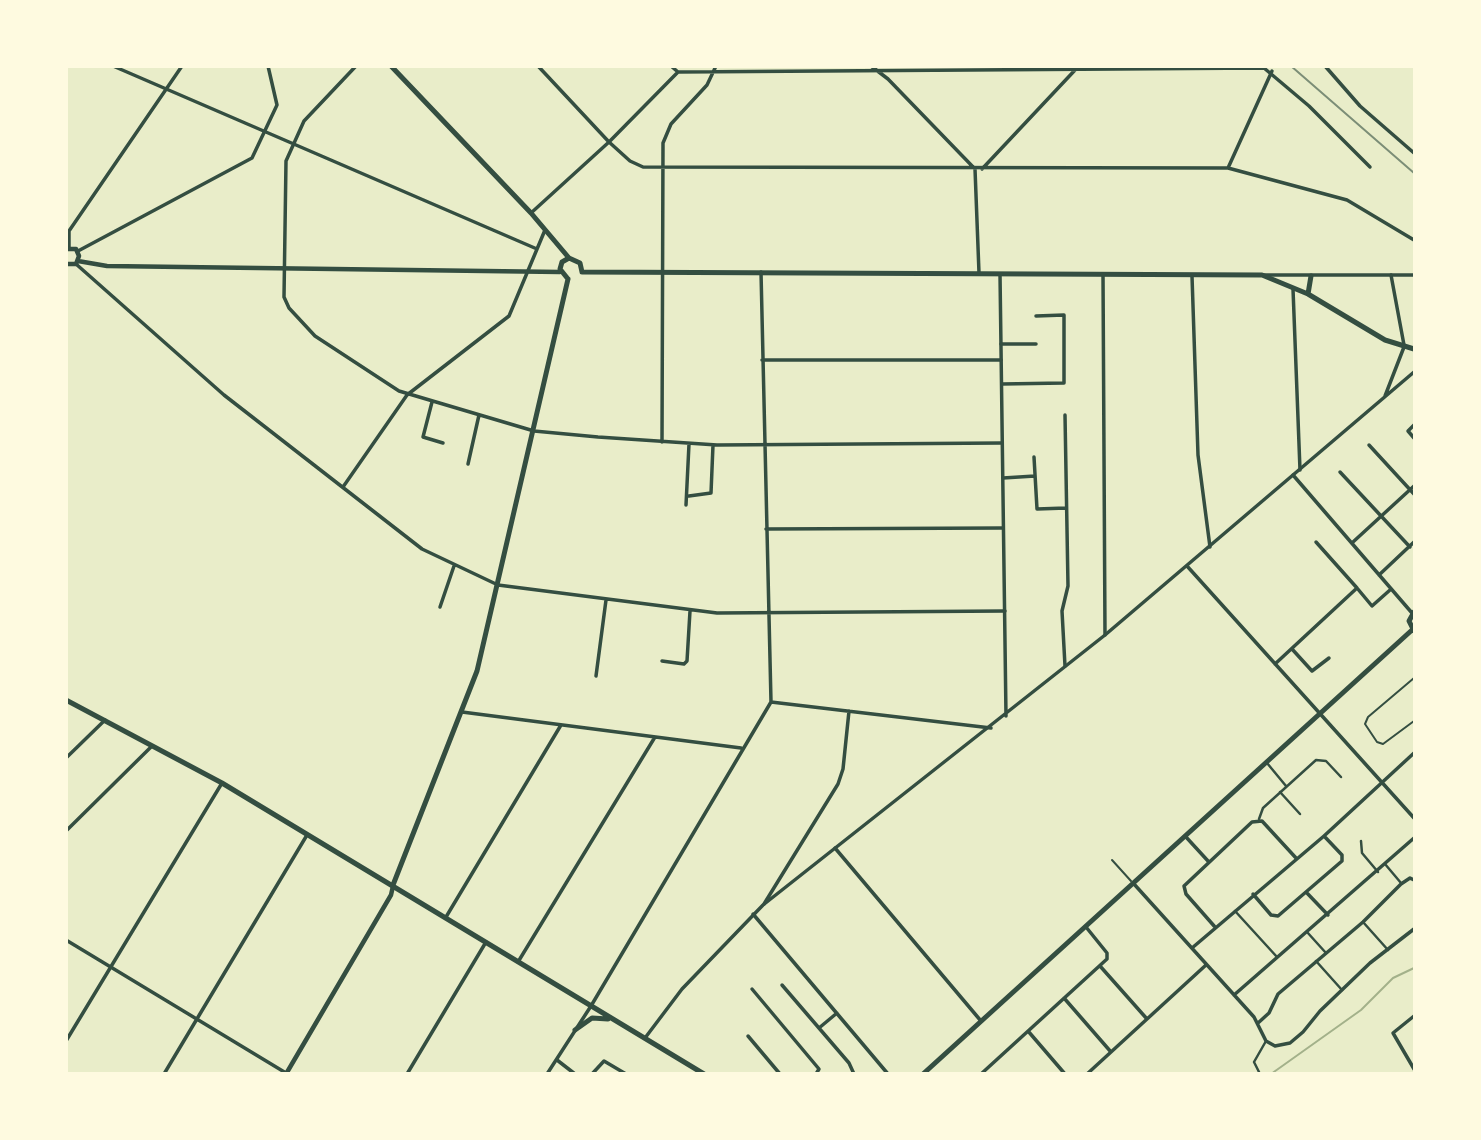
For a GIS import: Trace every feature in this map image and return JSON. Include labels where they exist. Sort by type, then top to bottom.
[{"type":"main road","points":[[391,66],[545,228],[569,258],[580,263],[582,272]]},
{"type":"main road","points":[[68,248],[78,251],[77,263]]},
{"type":"main road","points":[[560,272],[562,262],[569,258]]},
{"type":"main road","points":[[67,265],[77,263],[99,266],[560,272],[568,279],[577,278],[582,272]]},
{"type":"main road","points":[[582,272],[1262,275],[1308,294],[1375,334],[1415,349]]},
{"type":"main road","points":[[1308,294],[1311,276]]},
{"type":"main road","points":[[287,1073],[391,895],[477,671],[568,279]]},
{"type":"main road","points":[[923,1073],[1413,630],[1409,621],[1413,612]]},
{"type":"main road","points":[[66,700],[222,783],[704,1073]]},
{"type":"main road","points":[[575,1030],[592,1018],[618,1022]]},
{"type":"street","points":[[113,66],[537,249]]},
{"type":"street","points":[[68,248],[68,231],[181,66]]},
{"type":"street","points":[[78,251],[246,163],[257,153],[277,105],[268,66]]},
{"type":"street","points":[[356,66],[304,121],[285,167],[284,297],[297,318],[315,336],[407,395],[534,430],[662,442],[763,446],[1002,443]]},
{"type":"street","points":[[538,66],[608,142],[634,164],[663,168],[1228,168],[1347,200],[1415,240]]},
{"type":"street","points":[[671,66],[678,72]]},
{"type":"street","points":[[1325,66],[1346,92],[1415,153]]},
{"type":"street","points":[[982,169],[1075,67]]},
{"type":"street","points":[[531,213],[678,72],[716,68],[1264,68],[1272,71],[1370,167]]},
{"type":"street","points":[[662,442],[663,144],[670,124],[707,85],[716,68]]},
{"type":"street","points":[[873,68],[975,169],[979,273]]},
{"type":"street","points":[[1228,168],[1272,71]]},
{"type":"street","points":[[343,487],[407,395],[509,316],[545,228]]},
{"type":"street","points":[[77,263],[224,395],[422,549],[498,585],[690,611],[1004,611]]},
{"type":"street","points":[[547,1073],[591,1006],[771,702],[761,272]]},
{"type":"street","points":[[1000,273],[1006,716]]},
{"type":"street","points":[[1103,274],[1105,635]]},
{"type":"street","points":[[1192,274],[1198,455],[1210,547]]},
{"type":"street","points":[[1262,275],[1415,275]]},
{"type":"street","points":[[1384,397],[1404,347],[1391,275]]},
{"type":"street","points":[[1293,287],[1300,470]]},
{"type":"street","points":[[1002,384],[1064,383],[1064,315],[1036,316]]},
{"type":"street","points":[[1001,344],[1037,344]]},
{"type":"street","points":[[762,360],[1001,360]]},
{"type":"street","points":[[645,1038],[682,989],[763,905],[1066,668],[1415,372]]},
{"type":"street","points":[[432,402],[423,437],[443,443]]},
{"type":"street","points":[[468,464],[480,415]]},
{"type":"street","points":[[1065,415],[1068,586],[1062,611],[1066,668]]},
{"type":"street","points":[[1415,425],[1408,430],[1415,438]]},
{"type":"street","points":[[686,505],[689,444]]},
{"type":"street","points":[[689,496],[711,493],[713,445]]},
{"type":"street","points":[[1369,445],[1415,494]]},
{"type":"street","points":[[1034,457],[1037,509],[1066,508]]},
{"type":"street","points":[[1340,472],[1410,547]]},
{"type":"street","points":[[1293,475],[1353,542],[1390,589],[1413,612]]},
{"type":"street","points":[[1003,478],[1035,476]]},
{"type":"street","points":[[1353,542],[1412,488]]},
{"type":"street","points":[[766,529],[1003,528]]},
{"type":"street","points":[[1316,542],[1372,606],[1390,589]]},
{"type":"street","points":[[1379,575],[1415,542]]},
{"type":"street","points":[[440,607],[454,566]]},
{"type":"street","points":[[1187,566],[1415,818]]},
{"type":"street","points":[[1275,664],[1357,589]]},
{"type":"street","points":[[596,676],[606,600]]},
{"type":"street","points":[[662,661],[684,664],[687,661],[690,611]]},
{"type":"street","points":[[1292,649],[1312,671],[1329,658]]},
{"type":"street","points":[[771,702],[991,728]]},
{"type":"street","points":[[763,905],[838,784],[843,769],[849,711]]},
{"type":"street","points":[[462,712],[742,749]]},
{"type":"street","points":[[66,758],[105,720]]},
{"type":"street","points":[[446,917],[561,725]]},
{"type":"street","points":[[518,962],[655,737]]},
{"type":"street","points":[[66,831],[153,744]]},
{"type":"street","points":[[1192,948],[1324,836],[1415,752]]},
{"type":"street","points":[[1259,819],[1263,808],[1319,759],[1341,777]]},
{"type":"street","points":[[1267,763],[1286,786]]},
{"type":"street","points":[[66,1041],[222,783]]},
{"type":"street","points":[[1280,792],[1300,814]]},
{"type":"street","points":[[1259,819],[1296,858]]},
{"type":"street","points":[[1215,927],[1184,890],[1186,883],[1252,821],[1259,819]]},
{"type":"street","points":[[164,1073],[307,834]]},
{"type":"street","points":[[1254,894],[1275,916],[1306,892],[1342,861],[1342,855],[1324,836]]},
{"type":"street","points":[[1186,837],[1209,862]]},
{"type":"street","points":[[1234,995],[1415,838]]},
{"type":"street","points":[[1361,841],[1362,853],[1378,872]]},
{"type":"street","points":[[835,848],[981,1021]]},
{"type":"street","points":[[1385,864],[1401,884]]},
{"type":"street","points":[[1258,1023],[1269,1013],[1278,994],[1363,922],[1406,879],[1415,880]]},
{"type":"street","points":[[1134,884],[1258,1023],[1266,1041],[1280,1046],[1290,1043],[1342,990],[1415,929]]},
{"type":"street","points":[[1306,892],[1328,915]]},
{"type":"street","points":[[1235,911],[1277,957]]},
{"type":"street","points":[[753,914],[888,1073]]},
{"type":"street","points":[[1363,922],[1388,950]]},
{"type":"street","points":[[981,1073],[1107,959],[1107,953],[1086,927]]},
{"type":"street","points":[[1307,932],[1326,953]]},
{"type":"street","points":[[66,940],[287,1073]]},
{"type":"street","points":[[407,1073],[486,942]]},
{"type":"street","points":[[1316,961],[1342,990]]},
{"type":"street","points":[[1087,1073],[1206,965]]},
{"type":"street","points":[[1100,966],[1147,1019]]},
{"type":"street","points":[[782,985],[849,1063],[854,1073]]},
{"type":"street","points":[[752,989],[818,1069],[816,1073]]},
{"type":"street","points":[[1064,998],[1111,1052]]},
{"type":"street","points":[[819,1028],[837,1013]]},
{"type":"street","points":[[1415,1016],[1393,1033],[1415,1069]]},
{"type":"street","points":[[1028,1031],[1065,1073]]},
{"type":"street","points":[[748,1036],[780,1073]]},
{"type":"street","points":[[1260,1073],[1254,1062],[1266,1041]]},
{"type":"street","points":[[557,1060],[575,1073]]},
{"type":"street","points":[[592,1073],[604,1061],[626,1073]]},
{"type":"lane","points":[[1415,678],[1368,717],[1365,724],[1377,742],[1383,744],[1415,721]]},
{"type":"lane","points":[[1112,860],[1134,884]]},
{"type":"waterway","points":[[1271,1074],[1361,1010],[1393,978],[1414,968]]},
{"type":"railway","points":[[1291,66],[1414,173]]}]
